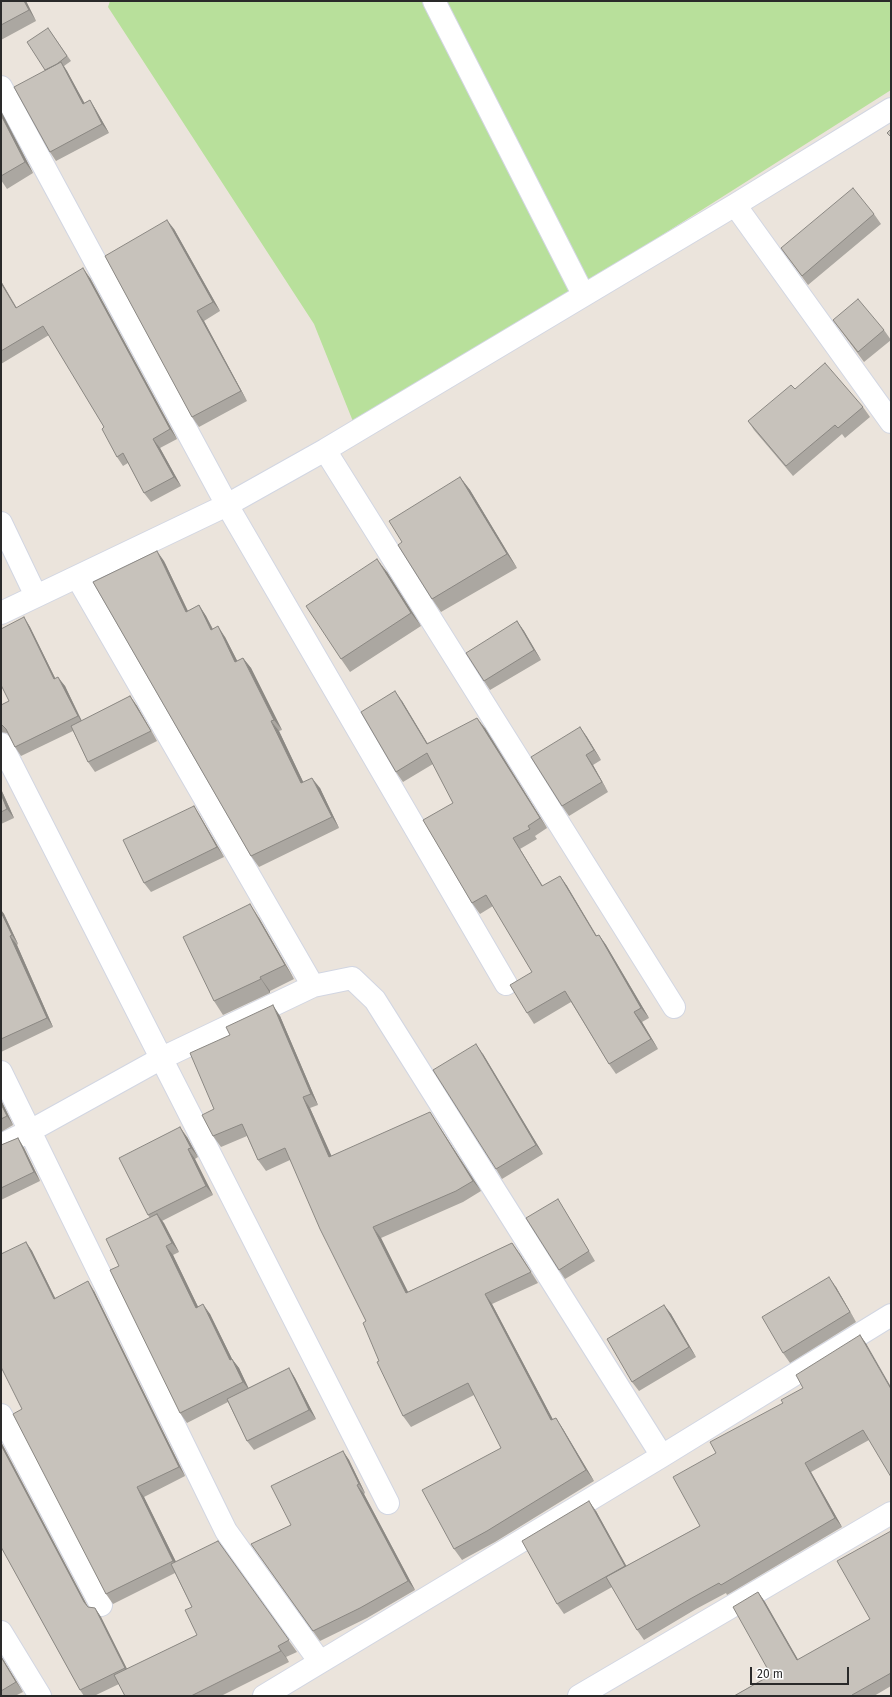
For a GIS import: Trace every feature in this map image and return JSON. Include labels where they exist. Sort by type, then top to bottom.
[{"type":"street","points":[[434,1],[583,294]]},
{"type":"street","points":[[1,86],[228,505],[506,984]]},
{"type":"street","points":[[1,613],[228,505],[325,450],[583,294],[735,205],[891,109]]},
{"type":"street","points":[[735,205],[891,422]]},
{"type":"street","points":[[325,450],[674,1007]]},
{"type":"street","points":[[1,523],[36,596]]},
{"type":"street","points":[[77,577],[313,986]]},
{"type":"street","points":[[1,744],[388,1503]]},
{"type":"street","points":[[1,1144],[30,1131],[160,1058],[313,986],[352,978],[376,1000],[662,1456]]},
{"type":"street","points":[[1,1072],[226,1531],[320,1662]]},
{"type":"street","points":[[264,1696],[890,1317]]},
{"type":"street","points":[[1,1415],[101,1605]]},
{"type":"street","points":[[579,1696],[891,1512]]},
{"type":"street","points":[[1,1632],[40,1696]]},
{"type":"green space","points":[[110,1],[891,1],[891,90],[356,429],[314,324],[108,7]]},
{"type":"building","points":[[1,1],[24,1],[29,10],[1,25]]},
{"type":"building","points":[[48,28],[67,56],[57,64],[45,70],[27,42]]},
{"type":"building","points":[[61,62],[83,104],[90,100],[102,124],[50,152],[14,87]]},
{"type":"building","points":[[1,115],[25,162],[1,176]]},
{"type":"building","points":[[891,129],[891,137],[887,133]]},
{"type":"building","points":[[853,188],[874,214],[802,276],[781,248]]},
{"type":"building","points":[[167,220],[213,302],[197,311],[241,391],[192,417],[105,256]]},
{"type":"building","points":[[83,268],[170,429],[153,439],[174,477],[144,493],[123,453],[117,457],[102,429],[104,427],[43,326],[1,351],[1,283],[16,308]]},
{"type":"building","points":[[858,299],[884,330],[858,352],[833,320]]},
{"type":"building","points":[[825,363],[863,407],[838,428],[835,425],[786,466],[748,421],[791,385],[795,389]]},
{"type":"building","points":[[460,477],[507,554],[432,599],[398,545],[402,542],[389,521]]},
{"type":"building","points":[[157,551],[186,612],[199,605],[211,630],[218,626],[235,662],[243,658],[274,720],[271,721],[301,783],[312,778],[332,817],[251,856],[93,582]]},
{"type":"building","points":[[377,559],[411,613],[341,659],[306,606]]},
{"type":"building","points":[[24,617],[54,679],[58,677],[78,716],[15,747],[6,729],[1,724],[1,705],[9,701],[1,685],[1,629]]},
{"type":"building","points":[[517,621],[534,650],[484,681],[466,653]]},
{"type":"building","points":[[395,691],[427,744],[477,718],[540,818],[528,826],[530,829],[513,838],[542,886],[560,876],[596,936],[599,935],[641,1008],[634,1012],[651,1039],[609,1064],[565,991],[527,1013],[510,985],[532,972],[486,895],[472,903],[423,820],[453,803],[427,753],[396,772],[361,712]]},
{"type":"building","points":[[130,696],[151,731],[88,762],[71,726]]},
{"type":"building","points":[[580,727],[594,750],[586,755],[602,782],[562,806],[531,757]]},
{"type":"building","points":[[1,794],[7,809],[1,812]]},
{"type":"building","points":[[194,806],[217,847],[144,883],[123,840]]},
{"type":"building","points":[[250,904],[285,965],[260,977],[261,979],[214,1001],[183,937]]},
{"type":"building","points":[[1,912],[12,935],[10,936],[47,1018],[1,1039]]},
{"type":"building","points":[[273,1005],[311,1094],[303,1097],[329,1157],[430,1112],[473,1181],[456,1191],[373,1227],[406,1293],[512,1243],[531,1272],[485,1294],[551,1420],[556,1418],[586,1470],[487,1531],[454,1549],[422,1490],[501,1448],[468,1383],[403,1416],[377,1362],[379,1361],[363,1323],[366,1321],[320,1229],[285,1148],[258,1160],[242,1124],[213,1136],[202,1115],[214,1109],[190,1053],[230,1035],[226,1027]]},
{"type":"building","points":[[476,1044],[536,1145],[496,1169],[433,1070]]},
{"type":"building","points":[[1,1104],[7,1116],[1,1119]]},
{"type":"building","points":[[180,1127],[191,1148],[188,1149],[206,1186],[148,1215],[119,1158]]},
{"type":"building","points":[[18,1138],[34,1172],[1,1188],[1,1145]]},
{"type":"building","points":[[558,1199],[589,1251],[559,1270],[526,1218]]},
{"type":"building","points":[[157,1214],[172,1243],[166,1246],[196,1308],[203,1304],[230,1360],[232,1359],[243,1382],[180,1413],[110,1270],[119,1266],[106,1239]]},
{"type":"building","points":[[26,1242],[54,1299],[88,1281],[179,1467],[137,1487],[173,1561],[106,1594],[13,1414],[22,1409],[1,1367],[1,1254]]},
{"type":"building","points":[[829,1277],[850,1312],[783,1353],[762,1317]]},
{"type":"building","points":[[664,1305],[689,1347],[632,1382],[607,1339]]},
{"type":"building","points":[[860,1335],[891,1389],[891,1477],[863,1430],[805,1463],[835,1518],[721,1585],[719,1583],[637,1630],[606,1577],[700,1526],[673,1477],[716,1453],[710,1442],[783,1403],[781,1400],[803,1388],[796,1375]]},
{"type":"building","points":[[289,1368],[309,1410],[247,1441],[227,1399]]},
{"type":"building","points":[[1,1445],[84,1602],[88,1607],[95,1608],[125,1668],[80,1690],[1,1547]]},
{"type":"building","points":[[343,1451],[359,1484],[357,1485],[408,1581],[360,1608],[313,1631],[251,1544],[291,1525],[271,1486]]},
{"type":"building","points":[[589,1501],[625,1566],[557,1604],[522,1541]]},
{"type":"building","points":[[891,1531],[891,1673],[852,1696],[734,1696],[771,1675],[733,1607],[758,1592],[797,1660],[870,1619],[837,1561]]},
{"type":"building","points":[[218,1541],[289,1640],[278,1646],[281,1651],[191,1696],[125,1696],[114,1675],[197,1635],[185,1610],[192,1607],[171,1564]]},
{"type":"building","points":[[1,1657],[16,1682],[1,1691]]}]
